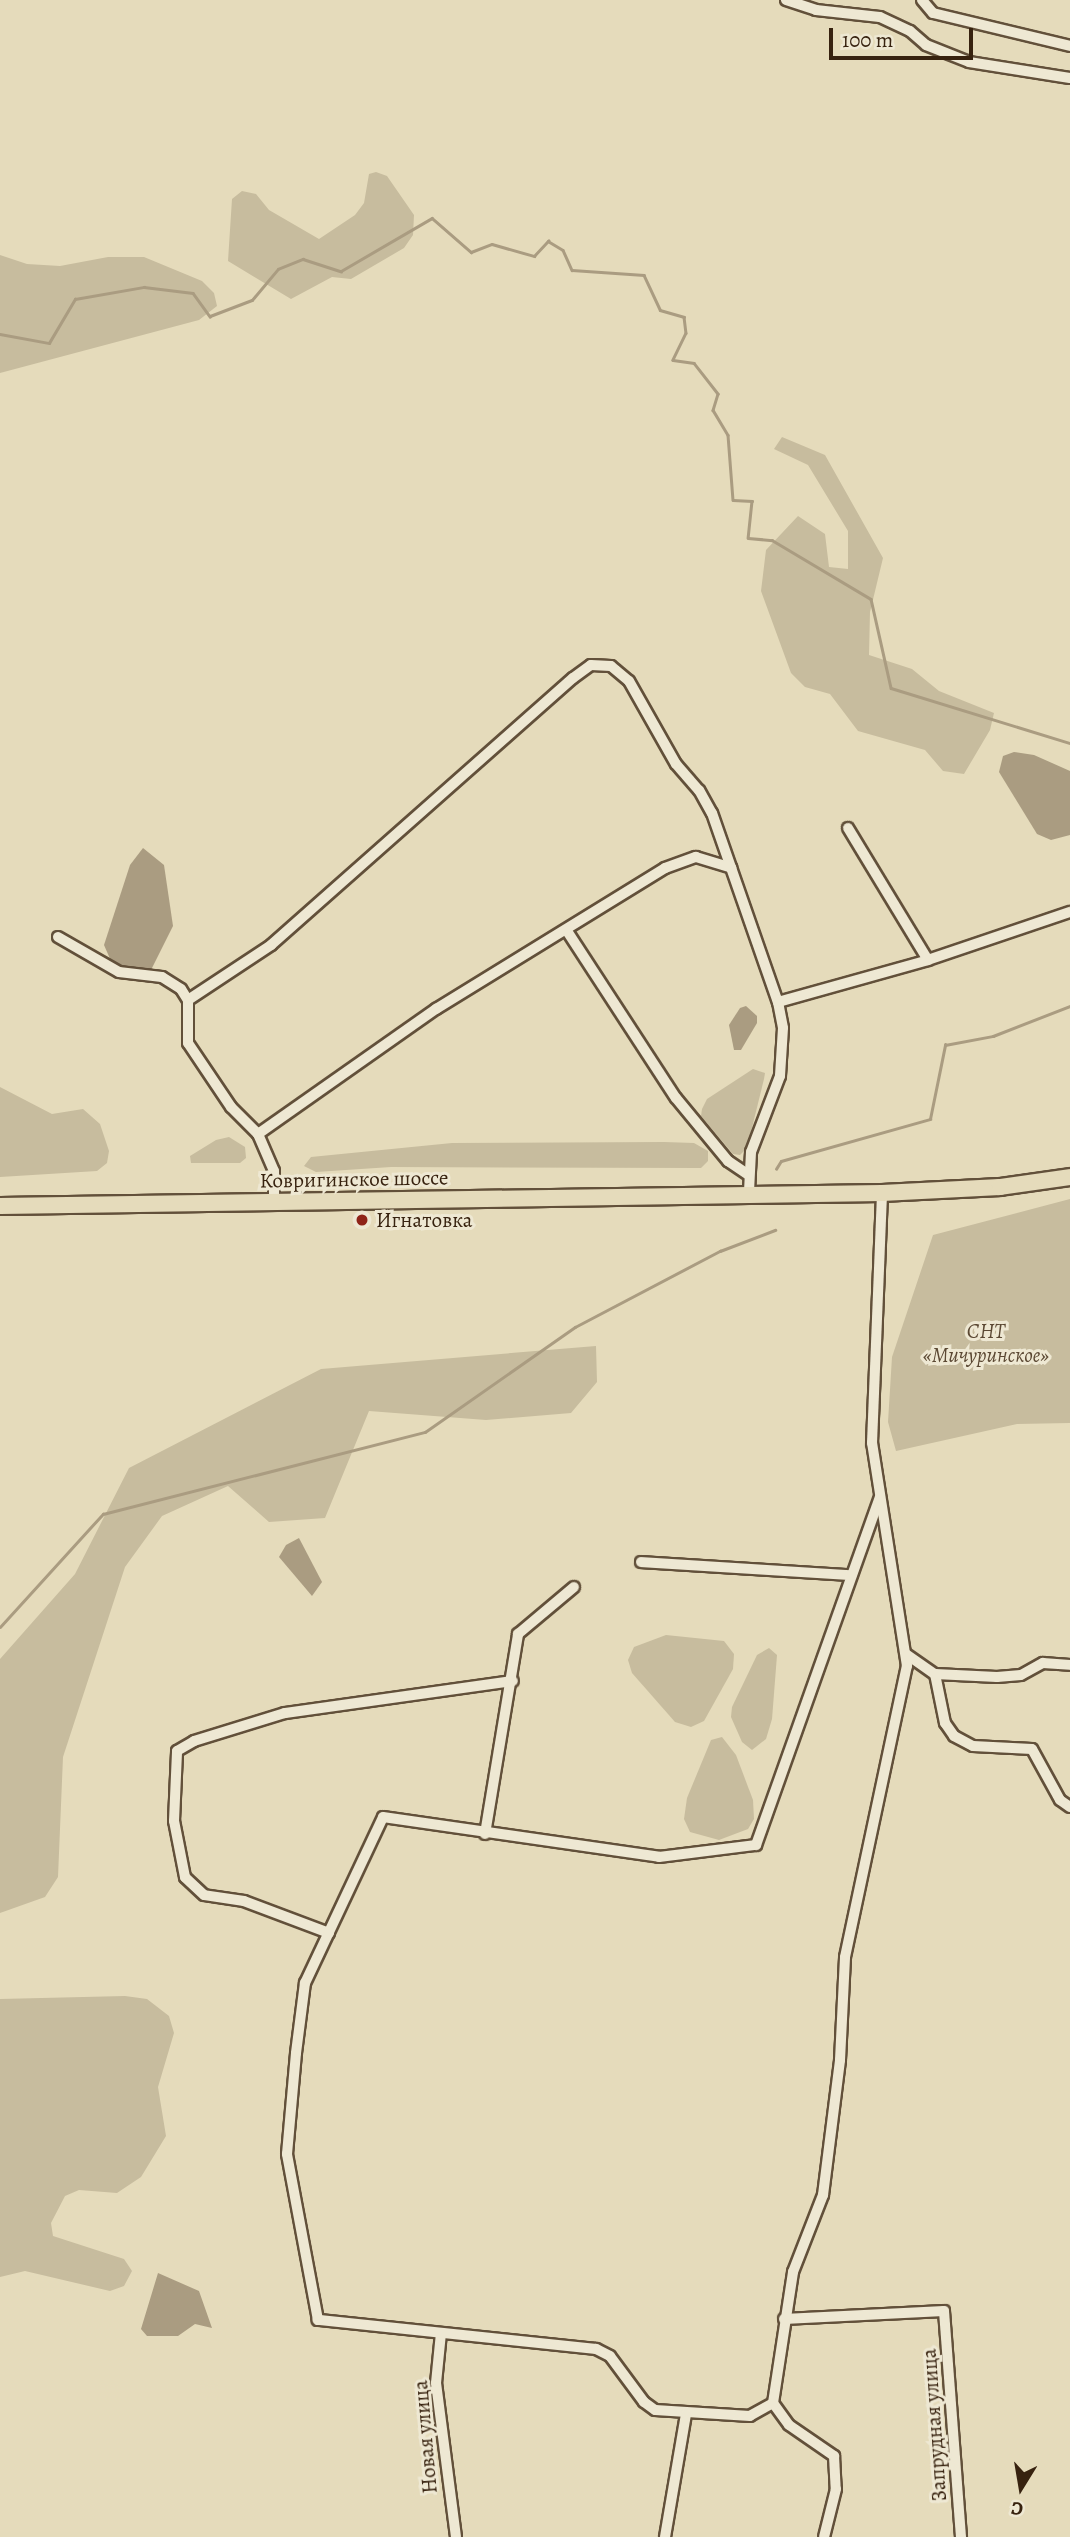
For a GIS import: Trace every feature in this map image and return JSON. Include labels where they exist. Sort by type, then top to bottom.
[{"type":"main road","points":[[883,1193],[1000,1187],[1070,1177]]},
{"type":"main road","name":"Ковригинское шоссе","points":[[0,1206],[708,1192],[883,1193]]},
{"type":"street","points":[[786,0],[816,10],[880,17],[926,46],[969,62],[1070,78]]},
{"type":"street","points":[[922,0],[933,13],[1070,46]]},
{"type":"street","points":[[188,1000],[271,945],[530,713],[591,665],[611,666],[629,681],[676,764],[699,790],[731,868],[778,1002],[783,1028],[780,1076],[755,1138],[749,1192]]},
{"type":"street","points":[[848,828],[928,960]]},
{"type":"street","points":[[258,1134],[436,1009],[682,859],[696,858],[731,868]]},
{"type":"street","points":[[778,1002],[928,960],[1070,912]]},
{"type":"street","points":[[567,931],[676,1098],[728,1161],[749,1175]]},
{"type":"street","points":[[58,937],[119,972],[171,981],[188,1000],[188,1043],[231,1107],[258,1134],[274,1171],[275,1202]]},
{"type":"street","points":[[824,2537],[836,2489],[834,2456],[789,2425],[774,2403],[783,2319],[793,2272],[823,2195],[840,2060],[845,1957],[904,1687],[906,1654],[872,1443],[883,1193]]},
{"type":"street","points":[[774,2403],[750,2416],[686,2414],[650,2408],[610,2356],[596,2349],[323,2323],[315,2316],[287,2154],[305,1983],[383,1817],[485,1834],[659,1857],[756,1845],[849,1575],[880,1497]]},
{"type":"street","points":[[641,1562],[849,1575]]},
{"type":"street","points":[[485,1834],[513,1681],[518,1634],[574,1587]]},
{"type":"street","points":[[906,1654],[935,1674],[997,1677],[1021,1675],[1043,1663],[1070,1665]]},
{"type":"street","points":[[935,1674],[945,1723],[954,1736],[973,1746],[1032,1749],[1060,1800],[1070,1807]]},
{"type":"street","points":[[329,1933],[244,1901],[204,1895],[185,1877],[174,1821],[177,1751],[194,1741],[285,1713],[513,1681]]},
{"type":"street","name":"Запрудная улица","points":[[783,2319],[944,2311],[961,2537]]},
{"type":"street","name":"Новая улица","points":[[441,2333],[436,2383],[456,2537]]},
{"type":"street","points":[[665,2537],[686,2414]]},
{"type":"green space","points":[[376,172],[387,176],[414,215],[413,235],[404,248],[351,279],[332,277],[291,299],[228,261],[232,199],[242,191],[256,194],[269,210],[319,239],[355,215],[364,203],[369,174]]},
{"type":"green space","points":[[0,255],[27,264],[60,266],[108,257],[144,257],[202,281],[214,293],[217,306],[199,320],[0,373]]},
{"type":"green space","points":[[782,437],[825,455],[883,558],[870,612],[869,655],[912,669],[939,691],[994,713],[990,730],[964,774],[943,771],[925,750],[858,731],[830,694],[805,687],[791,673],[761,591],[766,550],[798,516],[825,534],[829,567],[848,569],[848,531],[808,465],[774,449]]},
{"type":"green space","points":[[753,1069],[765,1073],[764,1079],[747,1148],[740,1155],[733,1154],[701,1116],[702,1109],[707,1099]]},
{"type":"green space","points":[[0,1087],[52,1114],[83,1109],[100,1124],[109,1151],[107,1163],[97,1171],[0,1177]]},
{"type":"green space","points":[[229,1137],[245,1147],[246,1158],[240,1163],[191,1163],[190,1156],[216,1140]]},
{"type":"green space","points":[[452,1143],[694,1143],[708,1151],[708,1161],[701,1168],[391,1167],[316,1172],[304,1166],[311,1157]]},
{"type":"green space","name":"СНТ «Мичуринское»","points":[[1070,1199],[1070,1423],[1017,1424],[896,1451],[888,1422],[892,1357],[933,1235]]},
{"type":"green space","points":[[596,1346],[597,1382],[571,1413],[486,1420],[369,1411],[325,1518],[269,1522],[228,1486],[162,1516],[125,1567],[63,1757],[58,1877],[45,1897],[0,1913],[0,1659],[75,1574],[129,1468],[321,1369]]},
{"type":"green space","points":[[666,1635],[724,1641],[734,1654],[733,1669],[704,1721],[691,1727],[675,1722],[632,1673],[628,1660],[634,1647]]},
{"type":"green space","points":[[769,1648],[777,1655],[772,1719],[766,1739],[752,1750],[742,1742],[731,1717],[732,1707],[757,1655]]},
{"type":"green space","points":[[722,1737],[736,1755],[753,1800],[754,1819],[748,1829],[719,1840],[690,1832],[684,1819],[687,1798],[711,1740]]},
{"type":"green space","points":[[125,1996],[147,1999],[169,2016],[174,2033],[158,2087],[166,2136],[141,2177],[117,2193],[79,2190],[65,2196],[51,2223],[53,2236],[124,2259],[132,2271],[124,2286],[110,2291],[25,2271],[0,2277],[0,1999]]},
{"type":"shaded area","points":[[1014,752],[1034,755],[1070,771],[1070,835],[1051,840],[1037,834],[999,772],[1003,756]]},
{"type":"shaded area","points":[[143,848],[164,865],[173,926],[151,970],[123,967],[111,961],[104,945],[130,865]]},
{"type":"shaded area","points":[[746,1006],[757,1016],[757,1023],[741,1050],[734,1050],[729,1025],[740,1008]]},
{"type":"shaded area","points":[[299,1538],[322,1582],[312,1596],[279,1557],[286,1545]]},
{"type":"shaded area","points":[[158,2273],[199,2291],[212,2328],[195,2324],[178,2336],[147,2336],[141,2329]]},
{"type":"waterway","points":[[0,334],[49,343],[75,299],[144,287],[193,293],[210,316],[252,300],[278,269],[303,259],[341,271],[432,218],[471,252],[492,244],[534,256],[548,241],[563,250],[572,270],[644,275],[660,310],[684,317],[686,333],[673,360],[694,363],[718,394],[713,410],[728,435],[733,500],[752,501],[748,538],[772,540],[871,599],[891,688],[1070,743]]},
{"type":"waterway","points":[[776,1169],[781,1161],[930,1119],[945,1045],[993,1036],[1070,1006]]},
{"type":"waterway","points":[[0,1627],[103,1514],[425,1432],[575,1327],[720,1251],[775,1230]]},
{"type":"place","name":"Игнатовка","points":[[362,1220]]}]
